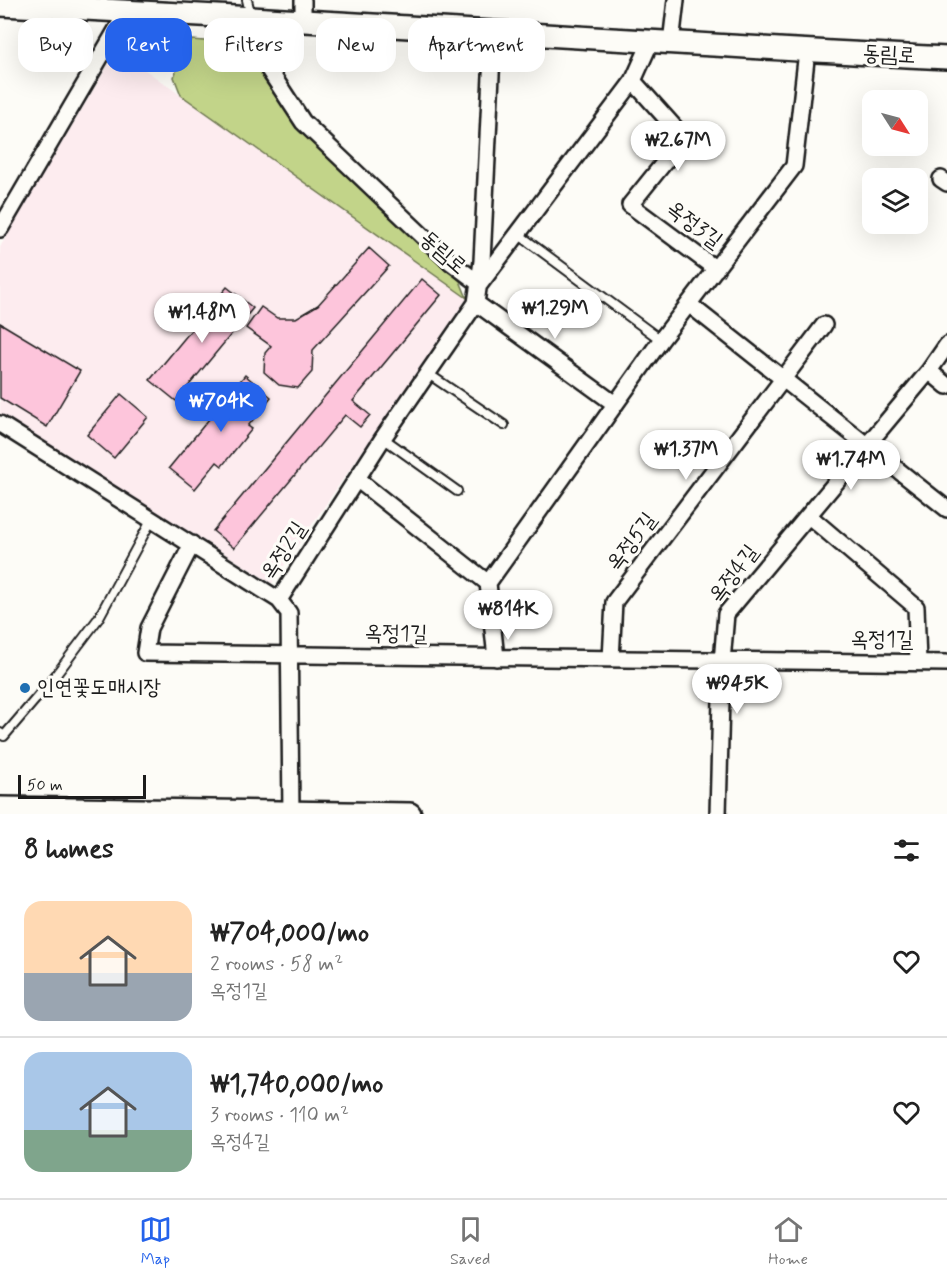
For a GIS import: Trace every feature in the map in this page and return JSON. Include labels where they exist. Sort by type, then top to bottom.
[{"type":"street","points":[[661,42],[676,0]]},
{"type":"street","name":"동림로","points":[[0,5],[128,10],[303,10],[408,23]]},
{"type":"street","name":"동림로","points":[[249,9],[269,70],[303,122],[448,260],[480,284],[661,42]]},
{"type":"street","points":[[0,229],[128,10]]},
{"type":"street","name":"동림로","points":[[545,36],[947,58]]},
{"type":"street","name":"옥정3길","points":[[488,583],[661,340],[794,166],[807,51]]},
{"type":"street","name":"옥정2길","points":[[291,812],[289,613],[279,600],[383,438],[476,303],[480,284],[491,72]]},
{"type":"street","name":"옥정3길","points":[[633,81],[684,138],[630,205],[716,269]]},
{"type":"street","points":[[476,303],[615,404]]},
{"type":"street","points":[[690,305],[947,509]]},
{"type":"street","name":"옥정5길","points":[[611,659],[614,602],[824,325]]},
{"type":"street","name":"옥정4길","points":[[718,814],[722,662],[726,614],[868,446],[929,371],[947,345]]},
{"type":"street","points":[[929,371],[947,386]]},
{"type":"street","points":[[0,424],[279,600]]},
{"type":"street","points":[[358,480],[488,583],[496,658]]},
{"type":"street","points":[[809,516],[916,607],[918,662]]},
{"type":"street","name":"옥정1길","points":[[192,544],[149,628],[145,653],[722,662],[947,663]]},
{"type":"street","points":[[0,808],[410,814]]},
{"type":"lane","points":[[518,234],[661,340]]},
{"type":"lane","points":[[427,373],[504,425]]},
{"type":"lane","points":[[383,438],[457,491]]},
{"type":"lane","points":[[0,733],[4,736],[52,680],[98,619],[152,519]]},
{"type":"shaded area","points":[[105,70],[148,72],[467,298],[272,583],[0,414],[0,247]]},
{"type":"green space","points":[[192,40],[204,41],[204,72],[261,72],[264,80],[299,128],[460,281],[467,298],[181,95],[174,77],[176,72],[192,72]]},
{"type":"building","points":[[369,248],[389,266],[313,350],[312,372],[298,388],[279,385],[264,372],[265,353],[271,346],[246,328],[261,307],[277,318],[296,318],[318,305]]},
{"type":"building","points":[[422,279],[441,295],[353,401],[370,415],[360,427],[345,415],[234,548],[213,531]]},
{"type":"building","points":[[227,287],[253,308],[176,401],[150,380]]},
{"type":"building","points":[[0,323],[80,371],[47,427],[0,398]]},
{"type":"building","points":[[245,375],[271,397],[248,426],[252,429],[222,466],[217,462],[195,489],[169,468]]},
{"type":"building","points":[[121,394],[148,417],[114,458],[87,435]]},
{"type":"place","name":"인연꽃도매시장","points":[[25,688]]}]
